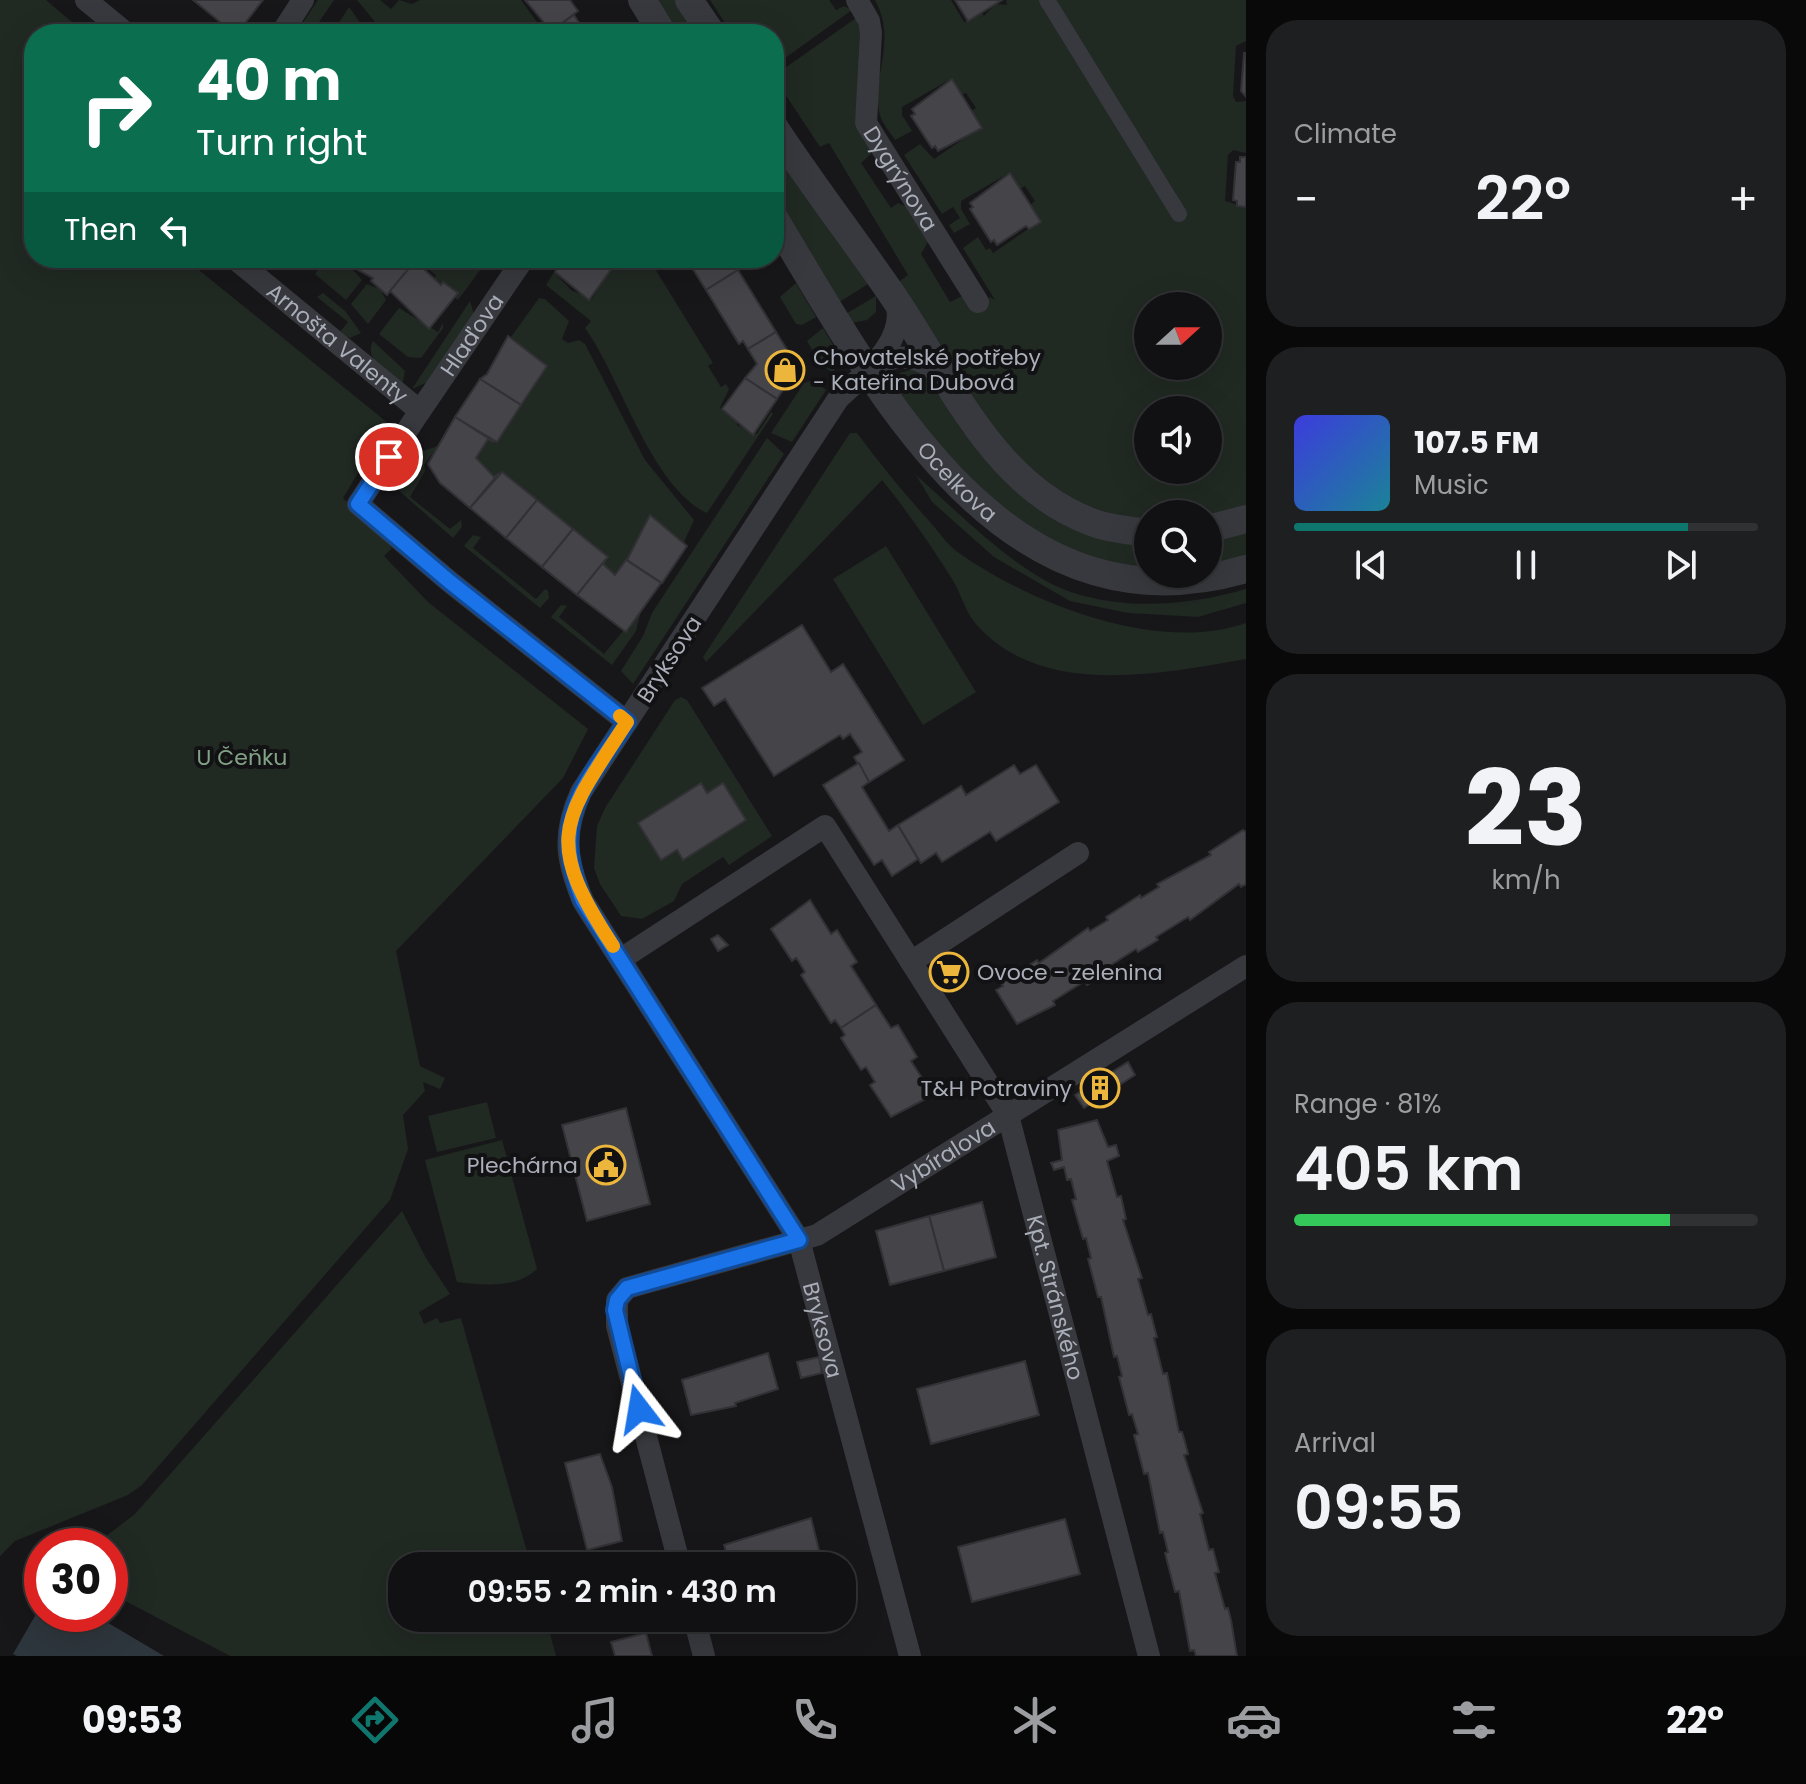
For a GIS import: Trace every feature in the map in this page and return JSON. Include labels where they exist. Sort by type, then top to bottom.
[{"type":"street","points":[[86,0],[115,24]]},
{"type":"street","points":[[287,24],[303,0]]},
{"type":"street","points":[[642,0],[657,24]]},
{"type":"street","points":[[689,0],[705,24]]},
{"type":"street","name":"Dygrýnova","points":[[857,0],[869,21],[871,33],[866,123],[978,302]]},
{"type":"street","points":[[1047,0],[1179,214]]},
{"type":"street","points":[[784,141],[1004,460],[1043,494],[1090,522],[1134,530]]},
{"type":"street","name":"Ocelkova","points":[[784,234],[868,370],[965,494],[1015,535],[1088,572],[1146,582],[1199,580],[1246,569]]},
{"type":"street","name":"Arnošta Valenty","points":[[246,268],[420,411],[358,504],[450,582],[627,722]]},
{"type":"street","name":"Hlaďova","points":[[420,411],[517,268]]},
{"type":"street","name":"Bryksova","points":[[895,298],[899,313],[897,330],[868,370],[838,399],[581,792],[570,817],[567,846],[583,901],[799,1240],[910,1656]]},
{"type":"street","points":[[868,370],[887,359],[917,358],[934,369],[953,390]]},
{"type":"street","points":[[1222,525],[1246,519]]},
{"type":"street","name":"Kpt. Stránského","points":[[621,959],[825,826],[1008,1115],[1149,1656]]},
{"type":"street","points":[[911,962],[1078,853]]},
{"type":"street","name":"Vybíralova","points":[[676,1552],[617,1326],[617,1300],[627,1288],[799,1240],[839,1222],[1246,966]]},
{"type":"street","points":[[698,1632],[704,1656]]},
{"type":"green space","name":"U Čeňku","points":[[0,0],[46,0],[74,24],[24,24],[24,268],[196,268],[388,423],[343,498],[392,548],[384,556],[428,602],[588,729],[563,778],[396,951],[420,1066],[445,1078],[440,1089],[423,1082],[425,1091],[403,1115],[408,1149],[390,1200],[142,1485],[128,1495],[47,1528],[24,1528],[24,1537],[15,1541],[0,1556]]},
{"type":"green space","points":[[318,0],[334,0],[318,24],[302,24]]},
{"type":"green space","points":[[357,0],[380,0],[391,9],[399,0],[412,4],[420,0],[521,0],[538,24],[377,24]]},
{"type":"green space","points":[[648,0],[683,0],[699,24],[663,24]]},
{"type":"green space","points":[[710,0],[829,0],[836,10],[844,6],[852,10],[784,59],[784,24],[726,24]]},
{"type":"green space","points":[[875,0],[951,0],[964,22],[982,13],[984,16],[995,4],[1007,5],[1006,0],[1041,0],[1175,217],[1184,211],[1175,192],[1054,0],[1246,0],[1246,41],[1236,46],[1233,96],[1236,102],[1246,101],[1246,153],[1233,150],[1228,155],[1225,201],[1246,207],[1246,505],[1222,513],[1222,500],[1134,500],[1134,518],[1097,509],[1072,499],[1050,485],[1005,442],[985,417],[896,284],[908,275],[829,143],[820,147],[784,93],[785,68],[856,18],[862,36],[855,126],[873,152],[861,163],[891,208],[898,203],[905,206],[928,242],[921,254],[950,302],[962,296],[972,310],[990,297],[995,300],[963,248],[978,237],[986,250],[990,248],[993,253],[1040,221],[1030,205],[1035,201],[1025,186],[1020,189],[1009,173],[961,201],[961,209],[970,224],[954,233],[949,225],[960,218],[953,207],[942,214],[904,155],[920,144],[934,159],[981,127],[971,111],[976,108],[966,93],[961,95],[951,79],[902,107],[902,115],[912,131],[895,140],[882,121],[878,104],[884,47],[882,16]]},
{"type":"green space","points":[[349,7],[361,24],[338,24]]},
{"type":"green space","points":[[784,154],[868,284],[835,305],[784,221]]},
{"type":"green space","points":[[320,268],[351,268],[362,280],[346,300],[315,274]]},
{"type":"green space","points":[[427,268],[482,268],[458,300],[454,297],[457,292],[434,279],[436,275]]},
{"type":"green space","points":[[611,268],[655,268],[713,363],[708,366],[721,387],[726,384],[729,389],[720,408],[737,425],[757,434],[771,412],[773,414],[707,513],[687,500],[653,456],[585,328],[591,321],[546,285],[554,272],[571,290],[592,299]]},
{"type":"green space","points":[[796,283],[816,317],[802,325],[796,324],[780,297]]},
{"type":"green space","points":[[367,284],[380,289],[386,300],[368,324],[351,304]]},
{"type":"green space","points":[[323,293],[345,311],[361,333],[350,338],[339,333],[348,322],[317,297]]},
{"type":"green space","points":[[876,296],[876,312],[867,320],[852,323],[842,316]]},
{"type":"green space","points":[[539,298],[545,299],[569,321],[562,339],[568,343],[579,340],[585,344],[645,460],[694,520],[684,542],[650,515],[626,561],[615,575],[603,564],[605,556],[502,472],[494,477],[478,464],[476,457],[487,439],[496,441],[545,366],[511,337]]},
{"type":"green space","points":[[470,301],[474,314],[430,381],[412,389]]},
{"type":"green space","points":[[399,308],[438,332],[443,323],[443,328],[421,358],[408,357],[379,334]]},
{"type":"green space","points":[[823,328],[836,350],[834,375],[819,361],[807,341]]},
{"type":"green space","points":[[373,341],[405,371],[402,385],[374,360],[371,354]]},
{"type":"green space","points":[[916,368],[924,374],[963,432],[1002,476],[1134,539],[1134,572],[1087,565],[981,498],[902,402],[895,384],[900,373]]},
{"type":"green space","points":[[813,380],[826,390],[792,442],[771,433],[804,383]]},
{"type":"green space","points":[[850,433],[857,433],[951,547],[989,572],[1058,606],[1135,628],[1174,632],[1211,631],[1246,623],[1246,659],[1177,670],[1103,675],[1067,672],[1033,663],[1002,647],[975,623],[944,566],[882,480],[706,662],[703,657]]},
{"type":"green space","points":[[767,438],[784,454],[633,684],[621,671],[643,636],[652,613]]},
{"type":"green space","points":[[438,446],[424,465],[425,471],[410,497],[450,529],[461,520],[462,527],[453,538],[397,489],[420,452]]},
{"type":"green space","points":[[916,475],[1010,557],[1051,584],[1071,592],[1115,602],[1159,604],[1203,599],[1246,589],[1246,603],[1198,617],[1128,613],[1070,601],[994,557],[932,502]]},
{"type":"green space","points":[[1246,532],[1246,559],[1222,566],[1222,538]]},
{"type":"green space","points":[[473,535],[481,537],[473,548],[536,599],[545,589],[548,591],[549,598],[540,608],[464,546]]},
{"type":"green space","points":[[886,546],[976,692],[923,725],[833,579]]},
{"type":"green space","points":[[561,605],[567,606],[559,617],[604,654],[623,631],[629,630],[642,607],[636,631],[612,665],[551,617]]},
{"type":"green space","points":[[681,697],[687,700],[772,836],[729,865],[723,857],[682,884],[674,901],[642,919],[621,916],[600,884],[594,868],[597,826],[605,808],[675,700]],"holes":[[[723,783],[682,859],[677,850],[661,860],[701,784],[707,793]]]},
{"type":"green space","points":[[487,1102],[496,1138],[437,1152],[428,1116]]},
{"type":"green space","points":[[502,1140],[537,1269],[510,1283],[457,1282],[425,1160]]},
{"type":"green space","points":[[402,1211],[426,1258],[450,1294],[419,1312],[424,1324],[437,1318],[440,1323],[461,1318],[527,1552],[388,1552],[388,1632],[550,1632],[556,1656],[230,1656],[128,1602],[128,1528],[117,1528],[135,1514]]},
{"type":"shaded area","points":[[26,1632],[123,1632],[164,1656],[17,1656],[13,1654]]},
{"type":"building","points":[[193,0],[263,0],[246,24],[222,24]]},
{"type":"building","points":[[525,0],[570,0],[578,11],[560,24],[545,24]]},
{"type":"building","points":[[955,0],[1002,0],[968,21]]},
{"type":"building","points":[[574,15],[580,24],[561,24]]},
{"type":"building","points":[[1246,53],[1246,97],[1241,91]]},
{"type":"building","points":[[952,79],[982,128],[938,151],[935,146],[932,148],[911,116],[915,114],[912,109]]},
{"type":"building","points":[[1240,157],[1246,157],[1246,207],[1237,206],[1237,201],[1233,200],[1236,162],[1240,162]]},
{"type":"building","points":[[1010,173],[1041,222],[1029,229],[1026,226],[997,245],[994,240],[991,242],[970,209],[973,207],[970,203]]},
{"type":"building","points":[[355,268],[409,268],[387,295],[371,281],[373,278]]},
{"type":"building","points":[[409,268],[423,268],[441,285],[443,282],[458,293],[429,329],[390,291]]},
{"type":"building","points":[[558,268],[612,268],[589,300],[555,272]]},
{"type":"building","points":[[692,268],[737,268],[738,270],[706,290]]},
{"type":"building","points":[[738,270],[776,332],[748,349],[743,341],[739,344],[706,290]]},
{"type":"building","points":[[776,332],[791,356],[785,358],[793,374],[777,399],[745,378],[757,364],[748,349]]},
{"type":"building","points":[[508,336],[547,366],[521,405],[480,379],[487,374]]},
{"type":"building","points":[[745,378],[777,399],[753,435],[722,409]]},
{"type":"building","points":[[480,379],[521,405],[497,442],[455,417]]},
{"type":"building","points":[[455,417],[494,442],[488,439],[476,458],[494,477],[499,473],[470,508],[440,483],[428,464]]},
{"type":"building","points":[[502,472],[537,500],[506,538],[470,508]]},
{"type":"building","points":[[537,500],[573,529],[542,567],[506,538]]},
{"type":"building","points":[[650,515],[687,546],[662,583],[627,560]]},
{"type":"building","points":[[573,529],[608,557],[577,595],[542,567]]},
{"type":"building","points":[[606,559],[603,564],[615,575],[626,560],[661,583],[626,632],[577,595]]},
{"type":"building","points":[[802,625],[831,672],[843,664],[904,760],[869,782],[854,757],[862,752],[850,734],[843,739],[840,735],[774,776],[725,699],[714,706],[702,688]]},
{"type":"building","points":[[859,763],[869,782],[862,787],[889,831],[898,825],[918,859],[892,876],[882,860],[874,865],[823,785]]},
{"type":"building","points":[[1014,765],[1020,774],[1036,765],[1059,802],[996,841],[990,832],[942,862],[936,853],[921,863],[898,825],[961,786],[966,795]]},
{"type":"building","points":[[701,783],[707,793],[723,783],[746,820],[683,860],[677,850],[661,860],[638,823]]},
{"type":"building","points":[[1243,830],[1246,832],[1246,884],[1241,887],[1239,884],[1190,920],[1188,917],[1156,937],[1158,940],[1138,952],[1136,949],[1105,969],[1107,972],[1087,985],[1085,981],[1053,1001],[1055,1005],[1017,1024],[996,990],[1003,986],[1001,983],[1037,960],[1039,963],[1088,928],[1090,931],[1108,920],[1106,917],[1159,887],[1157,884],[1211,855],[1209,852]]},
{"type":"building","points":[[810,900],[831,934],[837,930],[857,962],[851,966],[876,1005],[841,1028],[835,1020],[831,1023],[801,975],[805,972],[799,962],[796,958],[792,961],[771,929]]},
{"type":"building","points":[[718,935],[728,945],[718,951],[711,939]]},
{"type":"building","name":"Ovoce - zelenina","points":[[954,953],[965,965],[945,978],[938,965],[942,958]]},
{"type":"building","points":[[876,1005],[891,1028],[898,1025],[917,1057],[911,1061],[933,1095],[891,1117],[870,1085],[875,1082],[866,1067],[861,1070],[841,1038],[845,1035],[841,1028]]},
{"type":"building","name":"T&H Potraviny","points":[[1128,1062],[1135,1075],[1084,1108],[1075,1095]]},
{"type":"building","name":"Plechárna","points":[[626,1108],[650,1204],[587,1221],[562,1125]]},
{"type":"building","points":[[1097,1120],[1108,1147],[1116,1145],[1119,1156],[1107,1161],[1117,1197],[1121,1196],[1126,1219],[1123,1220],[1142,1278],[1138,1279],[1148,1315],[1151,1314],[1163,1374],[1167,1373],[1179,1432],[1182,1432],[1188,1454],[1184,1455],[1203,1513],[1200,1514],[1209,1550],[1213,1549],[1219,1572],[1215,1573],[1225,1609],[1228,1608],[1237,1656],[1196,1656],[1194,1650],[1190,1651],[1179,1591],[1175,1592],[1148,1473],[1144,1474],[1134,1435],[1138,1434],[1132,1414],[1129,1415],[1117,1356],[1114,1357],[1101,1297],[1098,1297],[1088,1259],[1091,1258],[1086,1238],[1083,1239],[1072,1200],[1076,1199],[1071,1179],[1067,1180],[1064,1167],[1054,1170],[1051,1163],[1062,1160],[1058,1130]]},
{"type":"building","points":[[982,1202],[996,1257],[944,1271],[929,1216]]},
{"type":"building","points":[[929,1216],[944,1271],[890,1285],[876,1231]]},
{"type":"building","points":[[768,1353],[778,1389],[735,1403],[736,1406],[691,1415],[682,1380]]},
{"type":"building","points":[[819,1357],[822,1373],[801,1378],[797,1362]]},
{"type":"building","points":[[1025,1361],[1039,1415],[931,1444],[917,1389]]},
{"type":"building","points":[[600,1454],[612,1487],[622,1541],[587,1550],[565,1463]]},
{"type":"building","points":[[811,1518],[820,1552],[726,1552],[724,1545]]},
{"type":"building","points":[[1065,1519],[1080,1574],[972,1602],[958,1547]]},
{"type":"building","points":[[646,1633],[652,1656],[615,1656],[611,1642]]},
{"type":"slow traffic","points":[[613,946],[583,901],[567,846],[570,817],[581,792],[627,722],[620,716]]},
{"type":"place","name":"Chovatelské potřeby - Kateřina Dubová","points":[[785,370]]},
{"type":"place","name":"Ovoce - zelenina","points":[[949,972]]},
{"type":"place","name":"T&H Potraviny","points":[[1100,1088]]},
{"type":"place","name":"Plechárna","points":[[606,1165]]},
{"type":"route","points":[[389,457],[358,504],[450,582],[627,722],[581,792],[570,817],[567,846],[573,875],[583,901],[799,1240],[627,1288],[617,1300],[615,1310],[639,1409]]}]
